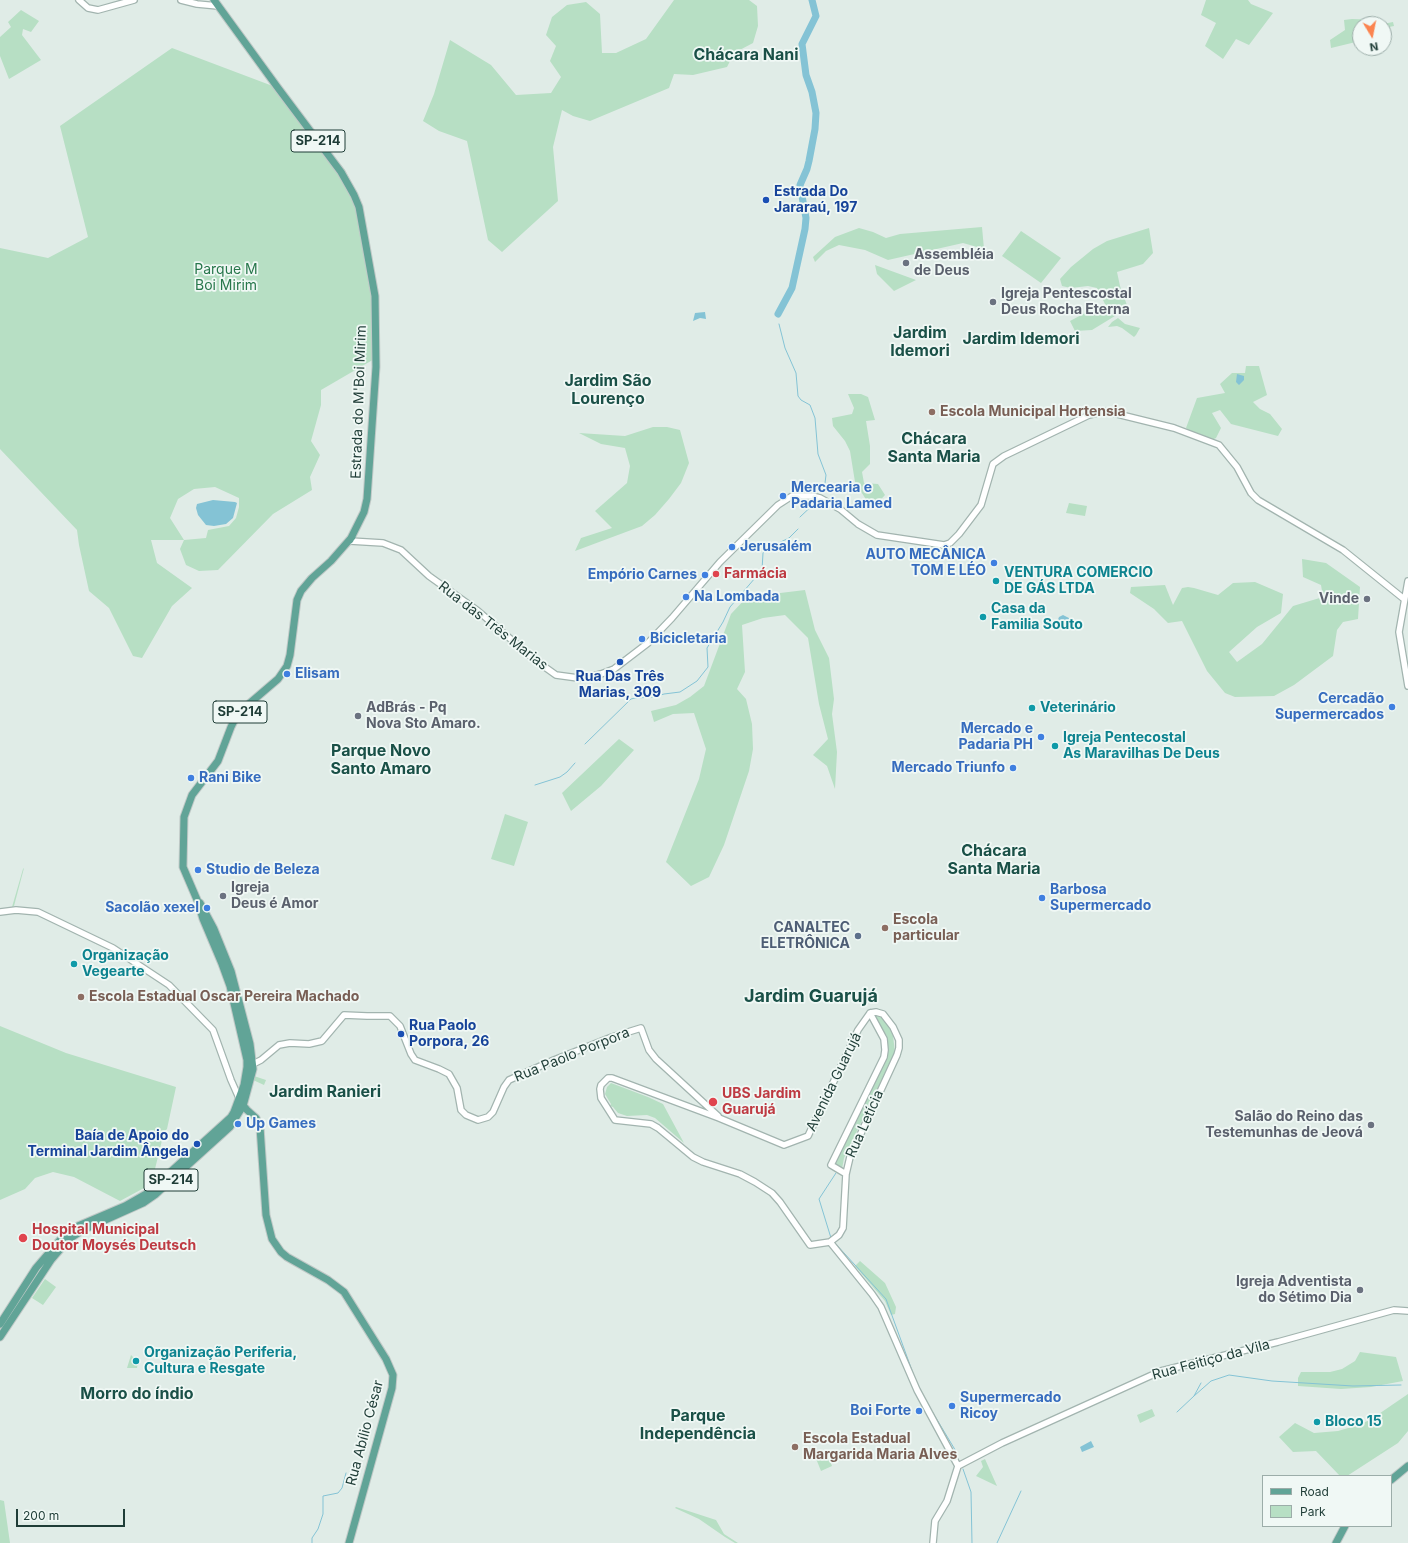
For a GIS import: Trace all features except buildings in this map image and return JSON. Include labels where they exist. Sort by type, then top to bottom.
[{"type":"main road","name":"Estrada do M'Boi Mirim","points":[[0,1324],[16,1307],[57,1252],[75,1234],[143,1203],[156,1194],[230,1127],[242,1106],[250,1081],[250,1066],[244,1041],[230,986],[203,919],[198,902],[182,867],[183,827],[187,806],[197,788],[218,761],[231,727],[243,709],[278,679],[287,666],[290,655],[297,600],[301,591],[312,578],[348,546],[364,512],[367,499],[376,367],[375,296],[359,207],[341,172],[216,3]]},
{"type":"main road","name":"Estrada do M'Boi Mirim","points":[[0,1337],[40,1263],[60,1240],[85,1222],[140,1198],[153,1189],[231,1117],[250,1066]]},
{"type":"main road","points":[[239,1098],[242,1106]]},
{"type":"main road","name":"Rua Abílio César","points":[[242,1106],[256,1118],[260,1127],[266,1215],[272,1239],[281,1252],[287,1257],[328,1280],[344,1292],[386,1359],[393,1378],[392,1388],[349,1543]]},
{"type":"main road","points":[[40,1263],[44,1268],[40,1275]]},
{"type":"main road","points":[[1392,1479],[1408,1466]]},
{"type":"main road","points":[[1336,1543],[1344,1527]]},
{"type":"street","points":[[78,0],[88,8],[98,10],[134,0]]},
{"type":"street","points":[[181,0],[197,4],[216,3]]},
{"type":"street","name":"Rua das Três Marias","points":[[351,539],[383,543],[401,550],[430,576],[478,611],[556,676],[578,678],[601,674],[614,669],[648,644],[720,562],[778,505],[792,496],[812,496],[820,498],[840,509],[858,524],[877,535],[939,545],[950,543],[959,534],[981,505],[993,464],[1004,456],[1089,415],[1105,411],[1174,428],[1219,445],[1237,467],[1251,493],[1258,500],[1343,550],[1404,599]]},
{"type":"street","points":[[1408,581],[1399,632],[1408,686]]},
{"type":"street","points":[[0,912],[16,910],[38,912],[113,948],[169,986],[213,1030],[239,1098]]},
{"type":"street","name":"Rua Letícia","points":[[830,1242],[839,1235],[842,1228],[846,1174],[850,1157],[897,1056],[899,1040],[884,1012],[870,1013]]},
{"type":"street","points":[[846,1174],[832,1165],[884,1056],[884,1038],[870,1013]]},
{"type":"street","name":"Avenida Guarujá","points":[[830,1242],[810,1246],[780,1202],[772,1194],[755,1182],[740,1174],[703,1162],[693,1157],[651,1124],[614,1120],[601,1098],[600,1089],[604,1081],[608,1078],[612,1078],[704,1112],[784,1145],[808,1136],[858,1030],[870,1013]]},
{"type":"street","name":"Rua Paolo Porpora","points":[[250,1066],[283,1044],[309,1044],[322,1040],[344,1015],[390,1016],[400,1026],[411,1054],[415,1060],[450,1074],[457,1088],[461,1110],[466,1115],[478,1120],[488,1117],[493,1112],[504,1087],[509,1080],[554,1060],[612,1037],[640,1028],[649,1050],[656,1059],[708,1107]]},
{"type":"street","points":[[704,1112],[708,1107],[719,1118]]},
{"type":"street","points":[[830,1242],[881,1307],[917,1390],[958,1466],[947,1501],[935,1521],[933,1543]]},
{"type":"street","name":"Rua Feitiço da Vila","points":[[958,1466],[1002,1443],[1161,1372],[1394,1310],[1408,1311]]},
{"type":"street","points":[[1100,1396],[1114,1393]]},
{"type":"green space","points":[[674,0],[749,0],[757,6],[758,26],[753,43],[734,53],[727,67],[693,75],[674,74],[669,88],[590,121],[573,116],[562,110],[553,147],[558,201],[502,252],[488,240],[467,141],[439,131],[423,121],[434,94],[450,40],[491,65],[516,95],[551,93],[561,77],[550,61],[556,46],[546,35],[552,17],[567,5],[586,2],[600,14],[602,53],[616,53],[646,39]]},
{"type":"green space","points":[[1206,0],[1248,0],[1251,4],[1273,13],[1249,45],[1236,39],[1223,59],[1205,46],[1216,23],[1201,15]]},
{"type":"green space","points":[[21,10],[39,21],[31,32],[23,29],[22,35],[41,60],[9,79],[0,56],[0,37],[11,27],[8,22]]},
{"type":"green space","points":[[1352,19],[1352,43],[1331,48],[1330,40],[1345,30],[1344,20]]},
{"type":"green space","name":"Parque M Boi Mirim","points":[[172,48],[278,88],[345,170],[361,201],[375,296],[376,358],[321,390],[321,405],[311,441],[320,455],[310,477],[312,490],[273,514],[218,570],[199,571],[186,565],[180,549],[184,540],[151,540],[157,563],[192,588],[172,606],[142,658],[133,656],[109,608],[89,591],[77,530],[0,449],[0,248],[48,258],[88,237],[60,126]],"holes":[[[215,487],[239,498],[239,507],[236,518],[229,526],[208,530],[206,538],[184,540],[170,518],[178,499],[194,489]]]},
{"type":"green space","points":[[982,227],[984,249],[963,243],[888,260],[865,250],[839,245],[826,251],[815,262],[813,257],[835,237],[859,228],[886,238],[900,234]]},
{"type":"green space","points":[[1149,228],[1153,253],[1143,264],[1117,272],[1120,286],[1128,308],[1092,330],[1075,331],[1070,321],[1087,312],[1106,306],[1097,288],[1088,286],[1071,288],[1062,286],[1060,279],[1071,267],[1093,249],[1107,241]]},
{"type":"green space","points":[[1021,231],[1061,258],[1041,283],[1002,256]]},
{"type":"green space","points":[[875,265],[916,280],[894,291],[877,274]]},
{"type":"green space","points":[[1118,318],[1125,324],[1140,328],[1134,337],[1117,326],[1108,327]]},
{"type":"green space","points":[[1246,366],[1259,366],[1267,395],[1253,402],[1260,409],[1270,414],[1282,429],[1278,436],[1231,424],[1220,410],[1212,413],[1221,428],[1216,438],[1212,440],[1192,433],[1186,428],[1197,398],[1225,393],[1220,384],[1232,373],[1245,373]]},
{"type":"green space","points":[[848,394],[861,394],[868,397],[875,420],[866,421],[870,446],[870,464],[862,472],[864,483],[878,484],[885,495],[872,509],[855,482],[850,451],[845,441],[833,426],[832,418],[852,414],[854,408]]},
{"type":"green space","points":[[653,427],[667,427],[680,430],[689,463],[681,483],[655,515],[642,526],[575,551],[581,538],[612,528],[595,511],[627,483],[630,466],[625,448],[601,444],[579,433],[625,436]]},
{"type":"green space","points":[[1069,503],[1087,506],[1085,516],[1066,513]]},
{"type":"green space","points":[[1302,559],[1326,563],[1360,587],[1358,619],[1343,622],[1337,630],[1333,656],[1294,685],[1274,696],[1235,697],[1225,693],[1207,671],[1182,621],[1168,623],[1154,609],[1130,593],[1131,587],[1165,585],[1173,605],[1182,588],[1194,588],[1218,595],[1233,583],[1255,582],[1283,594],[1281,613],[1257,627],[1229,652],[1237,662],[1262,644],[1293,606],[1323,597],[1321,585],[1303,577]]},
{"type":"green space","points":[[805,590],[815,630],[829,658],[834,699],[832,714],[837,752],[835,789],[827,766],[813,755],[828,739],[819,704],[808,638],[785,615],[763,618],[742,625],[745,672],[737,689],[746,699],[752,724],[753,749],[749,771],[724,845],[709,877],[691,886],[666,862],[699,779],[706,749],[694,713],[673,714],[654,722],[651,711],[676,705],[690,697],[704,686],[731,614],[747,597]]},
{"type":"green space","points":[[619,739],[634,750],[601,786],[571,811],[562,793]]},
{"type":"green space","points":[[505,814],[528,822],[514,866],[491,859]]},
{"type":"green space","points":[[24,868],[14,906],[12,907],[23,869]]},
{"type":"green space","points":[[876,1014],[879,1014],[884,1019],[890,1029],[893,1036],[895,1052],[844,1158],[842,1169],[835,1165],[888,1051],[887,1036],[874,1018]]},
{"type":"green space","points":[[0,1026],[66,1053],[176,1087],[167,1129],[164,1132],[154,1173],[144,1188],[120,1201],[74,1177],[53,1172],[35,1178],[25,1189],[0,1200]]},
{"type":"green space","points":[[254,1076],[266,1080],[264,1085],[253,1080]]},
{"type":"green space","points":[[611,1083],[663,1104],[684,1143],[655,1118],[647,1115],[627,1116],[618,1113],[613,1107],[610,1106],[611,1104],[605,1094],[607,1087]]},
{"type":"green space","points":[[860,1261],[885,1283],[896,1307],[895,1314],[891,1315],[885,1301],[855,1266]]},
{"type":"green space","points":[[45,1279],[56,1287],[43,1305],[32,1298]]},
{"type":"green space","points":[[1360,1352],[1396,1357],[1403,1381],[1371,1387],[1341,1389],[1298,1386],[1298,1378],[1301,1372],[1330,1372],[1342,1369],[1355,1361]]},
{"type":"green space","points":[[131,1355],[138,1362],[137,1368],[127,1368]]},
{"type":"green space","points":[[1408,1394],[1408,1431],[1398,1443],[1349,1475],[1339,1475],[1316,1451],[1293,1452],[1279,1437],[1295,1423],[1314,1433],[1338,1431],[1370,1420]]},
{"type":"green space","points":[[1152,1409],[1155,1416],[1140,1423],[1137,1415]]},
{"type":"green space","points":[[826,1451],[832,1466],[821,1471],[815,1456]]},
{"type":"green space","points":[[985,1459],[997,1486],[976,1476],[983,1467],[981,1461]]},
{"type":"green space","points":[[0,1500],[4,1501],[10,1543],[0,1543]]},
{"type":"green space","points":[[676,1507],[716,1520],[724,1534],[738,1543],[735,1543],[699,1519],[675,1508]]},
{"type":"water","points":[[705,312],[706,319],[700,318],[693,321],[695,313]]},
{"type":"water","points":[[1237,374],[1244,376],[1244,380],[1239,385],[1236,382]]},
{"type":"water","points":[[213,500],[237,503],[233,518],[226,524],[214,526],[206,525],[198,515],[196,508],[197,504]]},
{"type":"water","points":[[1063,615],[1073,620],[1063,628],[1060,628],[1057,622],[1059,617]]},
{"type":"water","points":[[1091,1441],[1094,1447],[1082,1452],[1080,1447]]},
{"type":"waterway","points":[[778,314],[792,288],[805,229],[806,218],[800,185],[809,161],[815,129],[816,113],[812,92],[806,75],[802,44],[816,16],[812,0]]},
{"type":"waterway","points":[[779,324],[785,348],[796,373],[798,396],[801,400],[810,405],[815,418],[818,454],[826,475],[824,491]]},
{"type":"waterway","points":[[800,517],[817,501]]},
{"type":"waterway","points":[[585,744],[631,699],[654,697],[680,692],[697,681],[708,667],[707,648],[723,622],[730,607],[762,570],[763,553],[766,549],[789,538],[798,529]]},
{"type":"waterway","points":[[535,785],[560,777],[575,763]]},
{"type":"waterway","points":[[831,1238],[819,1199],[836,1173]]},
{"type":"waterway","points":[[834,1242],[886,1299],[914,1376]]},
{"type":"waterway","points":[[1194,1396],[1211,1381],[1229,1375],[1272,1381],[1353,1386],[1401,1385]]},
{"type":"waterway","points":[[1177,1412],[1194,1396],[1201,1383]]},
{"type":"waterway","points":[[924,1398],[957,1453]]},
{"type":"waterway","points":[[963,1469],[971,1492],[972,1543]]},
{"type":"waterway","points":[[312,1543],[312,1538],[318,1529],[323,1514],[323,1496],[338,1493],[342,1488],[346,1473]]},
{"type":"waterway","points":[[997,1543],[1021,1491]]},
{"type":"place","name":"Estrada Do Jararaú, 197","points":[[766,200]]},
{"type":"place","name":"Assembléia de Deus","points":[[906,263]]},
{"type":"place","name":"Igreja Pentescostal Deus Rocha Eterna","points":[[993,302]]},
{"type":"place","name":"Escola Municipal Hortensia","points":[[932,412]]},
{"type":"place","name":"Mercearia e Padaria Lamed","points":[[783,496]]},
{"type":"place","name":"Jerusalém","points":[[732,547]]},
{"type":"place","name":"AUTO MECÂNICA TOM E LÉO","points":[[994,563]]},
{"type":"place","name":"Farmácia","points":[[716,574]]},
{"type":"place","name":"Empório Carnes","points":[[705,575]]},
{"type":"place","name":"VENTURA COMERCIO DE GÁS LTDA","points":[[996,581]]},
{"type":"place","name":"Na Lombada","points":[[686,597]]},
{"type":"place","name":"Vinde","points":[[1367,599]]},
{"type":"place","name":"Casa da Familia Souto","points":[[983,617]]},
{"type":"place","name":"Bicicletaria","points":[[642,639]]},
{"type":"place","name":"Rua Das Três Marias, 309","points":[[620,662]]},
{"type":"place","name":"Elisam","points":[[287,674]]},
{"type":"place","name":"Cercadão Supermercados","points":[[1392,707]]},
{"type":"place","name":"Veterinário","points":[[1032,708]]},
{"type":"place","name":"AdBrás - Pq Nova Sto Amaro.","points":[[358,716]]},
{"type":"place","name":"Mercado e Padaria PH","points":[[1041,737]]},
{"type":"place","name":"Igreja Pentecostal As Maravilhas De Deus","points":[[1055,746]]},
{"type":"place","name":"Mercado Triunfo","points":[[1013,768]]},
{"type":"place","name":"Rani Bike","points":[[191,778]]},
{"type":"place","name":"Studio de Beleza","points":[[198,870]]},
{"type":"place","name":"Igreja Deus é Amor","points":[[223,896]]},
{"type":"place","name":"Barbosa Supermercado","points":[[1042,898]]},
{"type":"place","name":"Sacolão xexel","points":[[207,908]]},
{"type":"place","name":"Escola particular","points":[[885,928]]},
{"type":"place","name":"CANALTEC ELETRÔNICA","points":[[858,936]]},
{"type":"place","name":"Organização Vegearte","points":[[74,964]]},
{"type":"place","name":"Escola Estadual Oscar Pereira Machado","points":[[81,997]]},
{"type":"place","name":"Rua Paolo Porpora, 26","points":[[401,1034]]},
{"type":"place","name":"UBS Jardim Guarujá","points":[[713,1102]]},
{"type":"place","name":"Up Games","points":[[238,1124]]},
{"type":"place","name":"Salão do Reino das Testemunhas de Jeová","points":[[1371,1125]]},
{"type":"place","name":"Baía de Apoio do Terminal Jardim Ângela","points":[[197,1144]]},
{"type":"place","name":"Hospital Municipal Doutor Moysés Deutsch","points":[[23,1238]]},
{"type":"place","name":"Igreja Adventista do Sétimo Dia","points":[[1360,1290]]},
{"type":"place","name":"Organização Periferia, Cultura e Resgate","points":[[136,1361]]},
{"type":"place","name":"Supermercado Ricoy","points":[[952,1406]]},
{"type":"place","name":"Boi Forte","points":[[919,1411]]},
{"type":"place","name":"Bloco 15","points":[[1317,1422]]},
{"type":"place","name":"Escola Estadual Margarida Maria Alves","points":[[795,1447]]},
{"type":"district","name":"Chácara Nani","points":[[746,55]]},
{"type":"district","name":"Jardim Idemori","points":[[1021,339]]},
{"type":"district","name":"Jardim Idemori","points":[[920,342]]},
{"type":"district","name":"Jardim São Lourenço","points":[[608,390]]},
{"type":"district","name":"Chácara Santa Maria","points":[[934,448]]},
{"type":"district","name":"Parque Novo Santo Amaro","points":[[381,760]]},
{"type":"district","name":"Chácara Santa Maria","points":[[994,860]]},
{"type":"district","name":"Jardim Guarujá","points":[[811,997]]},
{"type":"district","name":"Jardim Ranieri","points":[[325,1092]]},
{"type":"district","name":"Morro do índio","points":[[137,1394]]},
{"type":"district","name":"Parque Independência","points":[[698,1425]]}]
